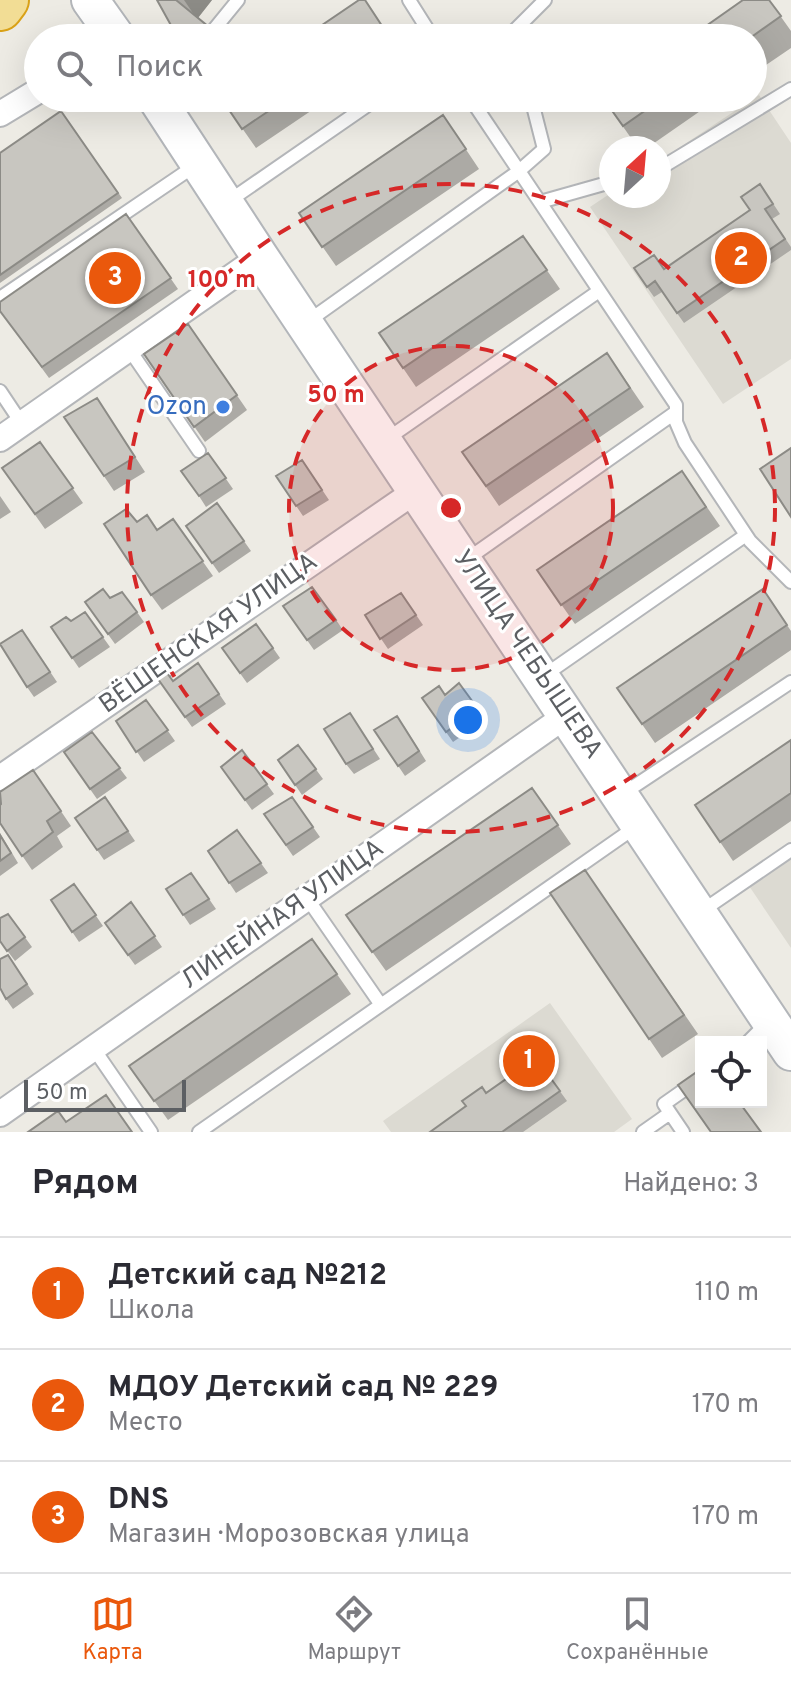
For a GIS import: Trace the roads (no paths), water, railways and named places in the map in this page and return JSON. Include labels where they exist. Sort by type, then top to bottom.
[{"type":"highway","points":[[0,8],[6,0]]},
{"type":"street","points":[[95,2],[108,24]]},
{"type":"street","points":[[0,114],[24,99]]},
{"type":"street","name":"УЛИЦА ЧЕБЫШЕВА","points":[[165,112],[700,913],[759,1031],[791,1052]]},
{"type":"street","points":[[0,439],[260,257]]},
{"type":"street","name":"ВЁШЕНСКАЯ УЛИЦА","points":[[0,778],[417,490]]},
{"type":"street","name":"ЛИНЕЙНАЯ УЛИЦА","points":[[0,1114],[567,715]]},
{"type":"lane","points":[[218,24],[238,0]]},
{"type":"lane","points":[[409,0],[424,24]]},
{"type":"lane","points":[[521,24],[545,0]]},
{"type":"lane","points":[[767,104],[791,89]]},
{"type":"lane","points":[[225,204],[358,112]]},
{"type":"lane","points":[[479,112],[676,405],[676,422],[685,443],[746,535],[791,582]]},
{"type":"lane","points":[[305,324],[519,171],[544,149],[535,112]]},
{"type":"lane","points":[[671,162],[753,112]]},
{"type":"lane","points":[[0,298],[198,163]]},
{"type":"lane","points":[[540,202],[599,185]]},
{"type":"lane","points":[[384,441],[599,291]]},
{"type":"lane","points":[[129,349],[199,451]]},
{"type":"lane","points":[[0,391],[22,424]]},
{"type":"lane","points":[[464,561],[676,412]]},
{"type":"lane","points":[[542,678],[746,535]]},
{"type":"lane","points":[[199,1132],[381,1005],[791,682]]},
{"type":"lane","points":[[700,913],[791,850]]},
{"type":"lane","points":[[307,898],[381,1005]]},
{"type":"lane","points":[[94,1049],[151,1132]]},
{"type":"lane","points":[[683,1132],[664,1104],[695,1082]]},
{"type":"lane","points":[[643,1132],[670,1113]]},
{"type":"place","name":"МДОУ Детский сад № 229","points":[[741,258]]},
{"type":"place","name":"DNS","points":[[115,278]]},
{"type":"place","name":"Ozon","points":[[223,407]]},
{"type":"place","name":"Детский сад №212","points":[[529,1061]]}]
